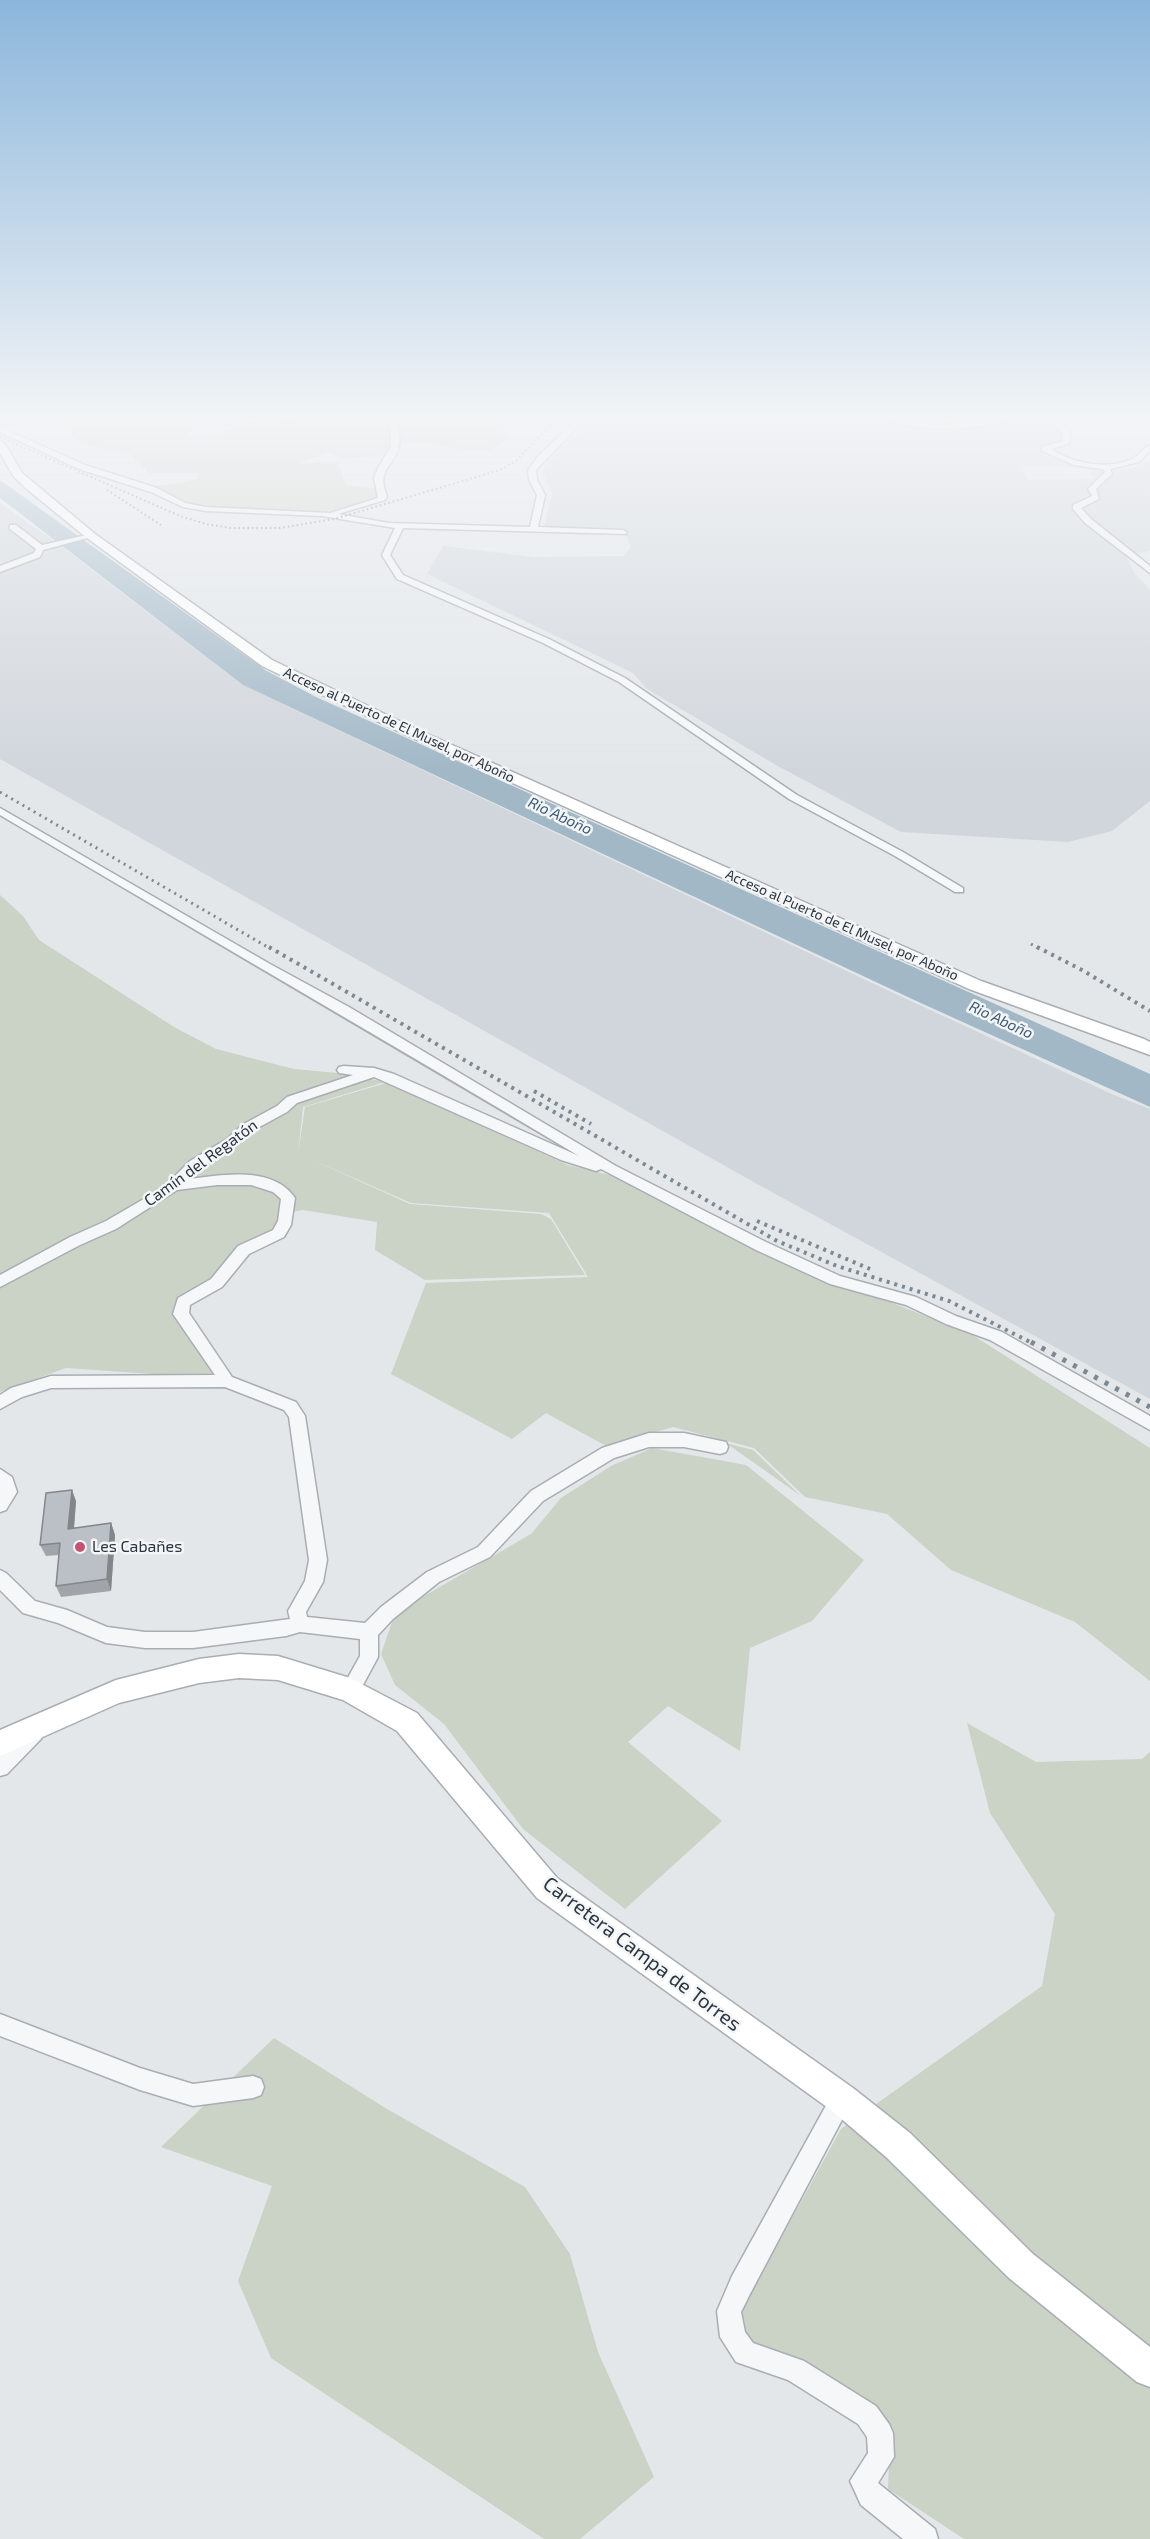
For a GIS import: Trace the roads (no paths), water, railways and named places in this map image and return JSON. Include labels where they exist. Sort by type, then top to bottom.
[{"type":"street","points":[[23,534],[40,548]]},
{"type":"street","points":[[396,534],[386,555],[400,577],[546,641],[622,680],[793,797],[857,834],[899,854],[959,890]]},
{"type":"street","points":[[1104,534],[1150,570]]},
{"type":"street","points":[[40,548],[89,536]]},
{"type":"street","name":"Acceso al Puerto de El Musel, por Aboño","points":[[89,536],[267,663],[431,741],[975,985],[1150,1049]]},
{"type":"street","points":[[0,569],[37,555],[40,548]]},
{"type":"street","points":[[0,811],[266,967],[345,1010],[611,1169],[761,1246],[835,1280],[911,1301],[951,1320],[996,1336],[1150,1424]]},
{"type":"street","points":[[344,1070],[374,1072],[435,1097],[566,1157],[588,1165],[611,1169]]},
{"type":"street","name":"Camín del Regatón","points":[[0,1282],[75,1241],[111,1225],[173,1186],[195,1164],[232,1142],[247,1128],[282,1109],[292,1100],[374,1072]]},
{"type":"street","points":[[173,1186],[242,1179],[263,1182],[284,1191],[288,1198],[285,1207],[287,1214],[283,1228],[278,1235],[269,1242],[251,1246],[227,1267],[211,1288],[191,1295],[183,1302],[181,1314],[220,1369],[225,1381]]},
{"type":"street","points":[[0,1403],[17,1392],[51,1382],[225,1381],[290,1406],[297,1416],[318,1560],[314,1582],[297,1611],[300,1624]]},
{"type":"street","points":[[350,1690],[369,1657],[369,1632],[387,1613],[433,1577],[484,1552],[537,1496],[608,1453],[649,1440],[684,1440],[720,1447]]},
{"type":"street","points":[[0,1476],[6,1482],[8,1492],[0,1504]]},
{"type":"street","points":[[0,1578],[29,1607],[61,1616],[106,1635],[146,1640],[194,1640],[286,1628],[300,1624],[369,1632]]},
{"type":"street","name":"Carretera Campa de Torres","points":[[0,1743],[116,1692],[199,1671],[229,1667],[278,1668],[350,1690],[407,1722],[547,1888],[842,2099],[898,2145],[1021,2266],[1150,2369]]},
{"type":"street","points":[[0,1767],[38,1728]]},
{"type":"street","points":[[0,2025],[140,2079],[193,2095],[253,2087]]},
{"type":"street","points":[[842,2099],[741,2284],[729,2311],[733,2337],[745,2353],[795,2370],[867,2415],[880,2433],[881,2457],[863,2481],[870,2496],[925,2539]]},
{"type":"water","name":"Rio Aboño","points":[[47,534],[76,534],[265,670],[316,697],[1150,1074],[1150,1107],[912,999],[243,685]]},
{"type":"railway","points":[[0,792],[271,949]]},
{"type":"railway","points":[[1031,944],[1040,949]]},
{"type":"railway","points":[[269,947],[777,1241],[837,1266],[949,1301],[1034,1344]]},
{"type":"railway","points":[[1037,947],[1082,970],[1150,1011]]},
{"type":"railway","points":[[534,1091],[591,1124]]},
{"type":"railway","points":[[757,1221],[870,1269]]},
{"type":"railway","points":[[1031,1342],[1150,1407]]},
{"type":"place","name":"Les Cabañes","points":[[80,1547]]}]
